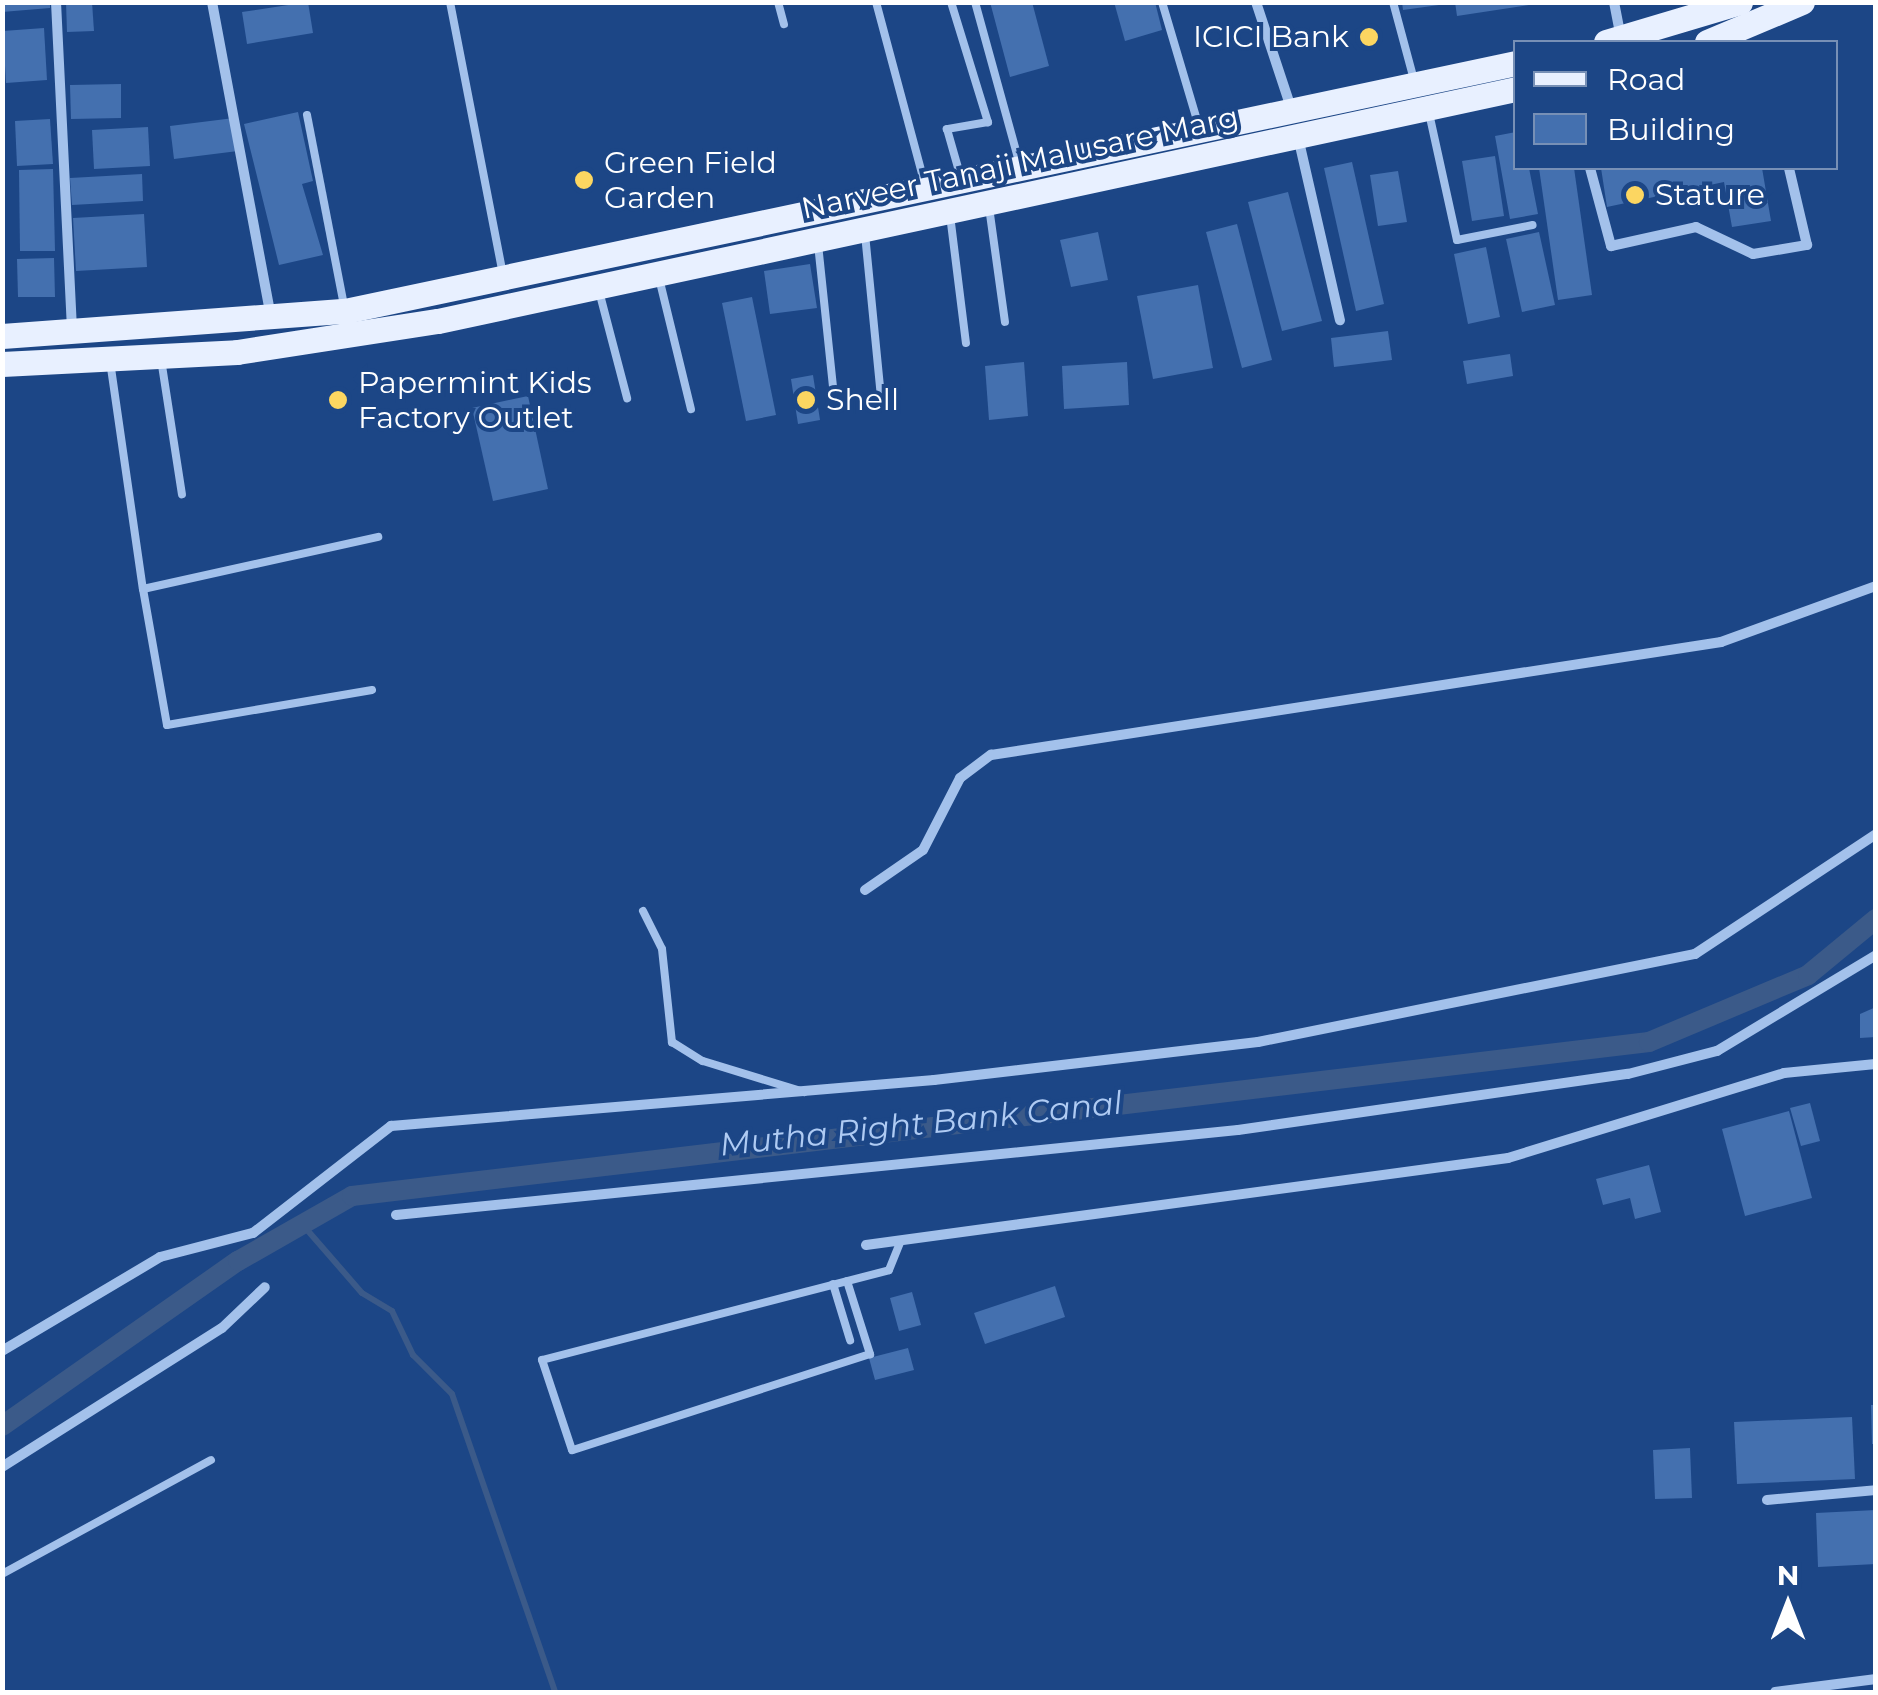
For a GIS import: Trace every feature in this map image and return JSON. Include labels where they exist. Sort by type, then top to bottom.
[{"type":"main road","points":[[1617,40],[1740,2]]},
{"type":"main road","points":[[1740,37],[1802,2]]},
{"type":"main road","name":"Narveer Tanaji Malusare Marg","points":[[2,364],[161,359],[438,321],[865,229],[966,201],[1295,124],[1416,85],[1513,64]]},
{"type":"main road","name":"Narveer Tanaji Malusare Marg","points":[[2,336],[72,334],[345,310],[926,190],[966,201],[1022,170],[1200,131],[1428,108],[1513,90]]},
{"type":"main road","points":[[432,295],[438,321]]},
{"type":"street","points":[[56,2],[72,334]]},
{"type":"street","points":[[212,2],[272,318]]},
{"type":"street","points":[[1256,2],[1295,124],[1340,320]]},
{"type":"street","points":[[1614,2],[1614,40]]},
{"type":"street","points":[[1591,170],[1612,246],[1696,227],[1753,254],[1808,245],[1809,222],[1789,170]]},
{"type":"street","points":[[866,890],[923,850],[960,778],[991,755],[1721,642],[1876,586]]},
{"type":"street","points":[[2,1351],[160,1258],[253,1233],[321,1188],[364,1139],[391,1126],[804,1092],[1258,1042],[1695,954],[1876,834]]},
{"type":"street","points":[[396,1214],[1238,1130],[1628,1074],[1717,1051],[1876,955]]},
{"type":"street","points":[[866,1245],[1508,1158],[1784,1073],[1876,1064]]},
{"type":"street","points":[[2,1467],[222,1328],[265,1287]]},
{"type":"street","points":[[1767,1500],[1876,1490]]},
{"type":"street","points":[[1775,1692],[1876,1679]]},
{"type":"lane","points":[[450,2],[504,280]]},
{"type":"lane","points":[[778,2],[784,24]]},
{"type":"lane","points":[[876,2],[926,190]]},
{"type":"lane","points":[[951,2],[988,122],[947,129],[1006,322]]},
{"type":"lane","points":[[976,2],[1022,170]]},
{"type":"lane","points":[[1162,2],[1200,131]]},
{"type":"lane","points":[[1392,2],[1416,85]]},
{"type":"lane","points":[[1428,108],[1457,240],[1532,225]]},
{"type":"lane","points":[[308,115],[345,310]]},
{"type":"lane","points":[[966,201],[966,343]]},
{"type":"lane","points":[[865,229],[881,396]]},
{"type":"lane","points":[[818,239],[834,405]]},
{"type":"lane","points":[[658,274],[691,409]]},
{"type":"lane","points":[[598,286],[627,398]]},
{"type":"lane","points":[[161,359],[182,494]]},
{"type":"lane","points":[[110,361],[167,724],[372,690]]},
{"type":"lane","points":[[143,589],[378,537]]},
{"type":"lane","points":[[643,911],[662,949],[672,1042],[703,1061],[804,1092]]},
{"type":"lane","points":[[846,1281],[870,1354],[572,1450],[542,1360],[833,1284],[889,1270],[901,1241]]},
{"type":"lane","points":[[833,1284],[850,1340]]},
{"type":"lane","points":[[2,1574],[211,1460]]},
{"type":"building","points":[[2,2],[50,2],[50,8],[2,12]]},
{"type":"building","points":[[66,2],[92,2],[94,31],[67,32]]},
{"type":"building","points":[[308,2],[313,33],[247,44],[242,12]]},
{"type":"building","points":[[990,2],[1032,2],[1049,66],[1010,77]]},
{"type":"building","points":[[1114,2],[1155,2],[1162,30],[1125,41]]},
{"type":"building","points":[[1402,2],[1439,2],[1439,5],[1403,10]]},
{"type":"building","points":[[1455,2],[1529,2],[1529,5],[1457,16]]},
{"type":"building","points":[[44,28],[47,80],[6,83],[3,31]]},
{"type":"building","points":[[121,84],[121,118],[71,119],[70,85]]},
{"type":"building","points":[[298,112],[313,181],[302,184],[323,255],[279,265],[244,124]]},
{"type":"building","points":[[234,118],[238,151],[174,159],[170,126]]},
{"type":"building","points":[[50,119],[53,164],[17,166],[15,121]]},
{"type":"building","points":[[148,127],[150,166],[94,169],[92,130]]},
{"type":"building","points":[[1513,133],[1513,170],[1529,170],[1538,214],[1510,219],[1495,136]]},
{"type":"building","points":[[1495,156],[1504,216],[1472,221],[1462,161]]},
{"type":"building","points":[[1352,162],[1384,304],[1356,311],[1324,168]]},
{"type":"building","points":[[53,169],[55,251],[20,251],[19,170]]},
{"type":"building","points":[[1539,170],[1574,170],[1592,295],[1558,300]]},
{"type":"building","name":"Stature","points":[[1601,170],[1762,170],[1771,221],[1732,227],[1724,182],[1607,207]]},
{"type":"building","points":[[1398,171],[1407,222],[1378,226],[1370,175]]},
{"type":"building","points":[[142,174],[143,201],[72,205],[70,178]]},
{"type":"building","points":[[1288,192],[1322,321],[1282,331],[1248,202]]},
{"type":"building","points":[[144,214],[147,267],[76,271],[73,218]]},
{"type":"building","points":[[1237,224],[1272,360],[1242,368],[1206,232]]},
{"type":"building","points":[[1098,232],[1108,280],[1071,287],[1060,240]]},
{"type":"building","points":[[1539,232],[1555,305],[1522,312],[1506,239]]},
{"type":"building","points":[[1486,247],[1500,317],[1468,324],[1454,254]]},
{"type":"building","points":[[54,258],[55,297],[18,297],[17,259]]},
{"type":"building","points":[[810,264],[817,308],[770,314],[764,271]]},
{"type":"building","points":[[1198,285],[1213,368],[1153,379],[1137,296]]},
{"type":"building","points":[[752,297],[776,415],[746,421],[722,303]]},
{"type":"building","points":[[1388,331],[1392,360],[1334,367],[1331,338]]},
{"type":"building","points":[[1510,354],[1513,376],[1467,384],[1463,361]]},
{"type":"building","points":[[1024,362],[1028,416],[989,420],[985,366]]},
{"type":"building","points":[[1127,362],[1129,405],[1064,409],[1062,366]]},
{"type":"building","name":"Shell","points":[[813,375],[820,420],[798,424],[791,379]]},
{"type":"building","points":[[528,396],[548,489],[493,501],[472,408]]},
{"type":"building","points":[[1876,1007],[1876,1037],[1860,1038],[1860,1014]]},
{"type":"building","points":[[1810,1103],[1820,1141],[1801,1146],[1790,1108]]},
{"type":"building","points":[[1789,1111],[1812,1198],[1745,1216],[1722,1129]]},
{"type":"building","points":[[1649,1165],[1661,1212],[1635,1219],[1630,1198],[1603,1205],[1596,1179]]},
{"type":"building","points":[[1055,1286],[1065,1317],[985,1344],[974,1313]]},
{"type":"building","points":[[912,1292],[921,1325],[899,1331],[890,1298]]},
{"type":"building","points":[[908,1348],[914,1370],[875,1380],[869,1358]]},
{"type":"building","points":[[1871,1405],[1876,1405],[1876,1444],[1872,1444]]},
{"type":"building","points":[[1852,1417],[1855,1479],[1737,1484],[1734,1422]]},
{"type":"building","points":[[1690,1448],[1692,1498],[1655,1499],[1653,1450]]},
{"type":"building","points":[[1876,1510],[1876,1564],[1818,1567],[1816,1513]]},
{"type":"waterway","name":"Mutha Right Bank Canal","points":[[2,1426],[238,1261],[352,1196],[1649,1042],[1808,975],[1876,919]]},
{"type":"waterway","points":[[302,1224],[362,1293],[392,1311],[413,1355],[452,1394],[555,1692]]},
{"type":"place","name":"ICICI Bank","points":[[1369,37]]},
{"type":"place","name":"Green Field Garden","points":[[584,180]]},
{"type":"place","name":"Stature","points":[[1635,195]]},
{"type":"place","name":"Papermint Kids Factory Outlet","points":[[338,400]]},
{"type":"place","name":"Shell","points":[[806,400]]}]
